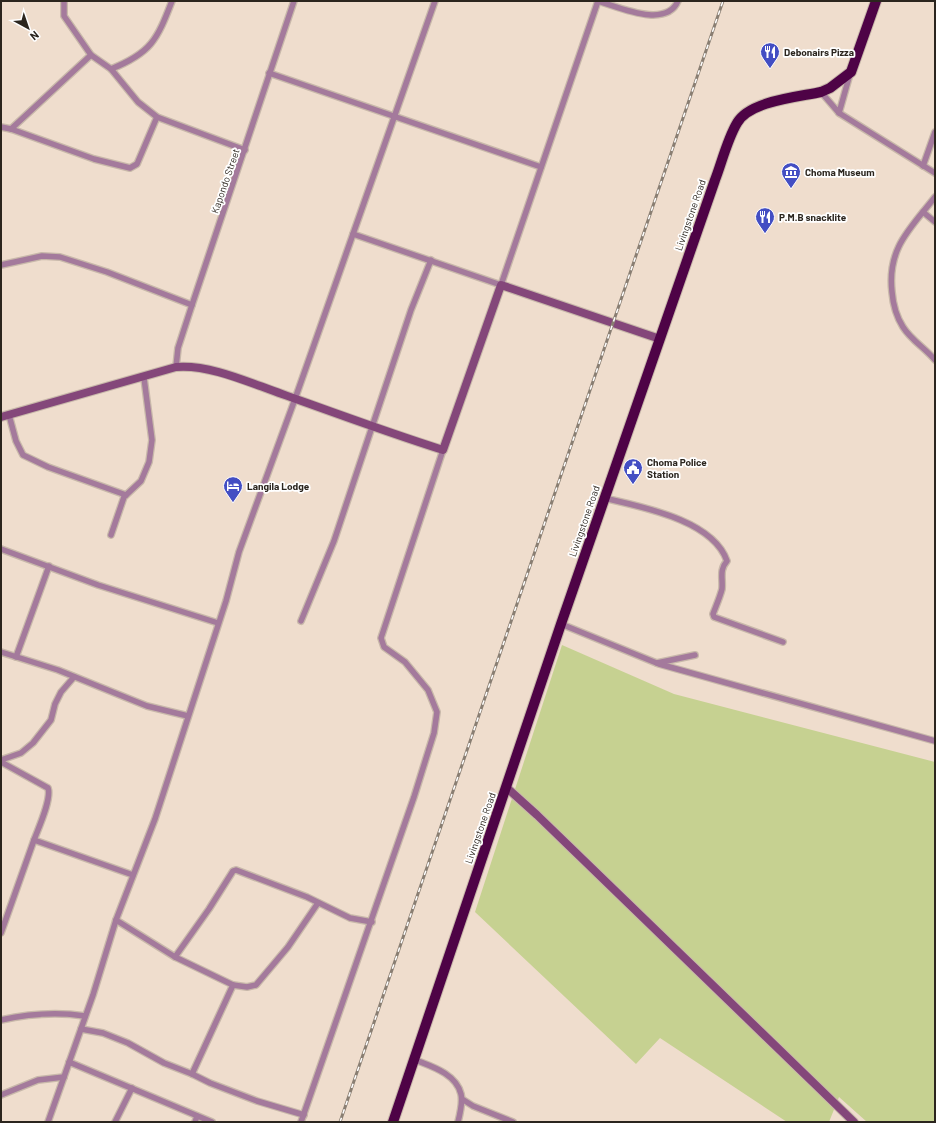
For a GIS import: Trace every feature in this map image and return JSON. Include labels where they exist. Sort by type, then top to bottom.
[{"type":"highway","points":[[851,72],[876,1]]},
{"type":"highway","name":"Livingstone Road","points":[[393,1122],[604,498],[714,180],[737,122],[745,114],[760,105],[821,92],[830,88],[851,72]]},
{"type":"street","points":[[64,1],[64,16],[91,55],[111,69],[138,102],[157,117],[245,150]]},
{"type":"street","points":[[111,69],[131,60],[150,46],[158,34],[172,1]]},
{"type":"street","name":"Kapondo Street","points":[[176,367],[178,348],[294,1]]},
{"type":"street","points":[[48,1122],[85,1016],[116,920],[155,820],[240,552],[435,1]]},
{"type":"street","points":[[301,1122],[372,922],[414,798],[434,733],[437,712],[428,690],[405,662],[384,647],[381,638],[443,450],[598,1],[650,16],[665,14],[672,10],[678,1]]},
{"type":"street","points":[[11,129],[91,55]]},
{"type":"street","points":[[839,113],[851,72]]},
{"type":"street","points":[[269,74],[541,167]]},
{"type":"street","points":[[821,92],[839,113],[935,173]]},
{"type":"street","points":[[1,127],[11,129],[81,154],[130,168],[136,164],[157,117]]},
{"type":"street","points":[[923,166],[935,132]]},
{"type":"street","points":[[935,197],[899,244],[892,264],[890,281],[895,312],[903,327],[935,360]]},
{"type":"street","points":[[923,212],[935,222]]},
{"type":"street","points":[[353,234],[660,339]]},
{"type":"street","points":[[1,265],[42,256],[60,257],[114,275],[192,305]]},
{"type":"street","points":[[301,621],[334,541],[411,310],[430,260]]},
{"type":"street","points":[[126,495],[48,467],[23,455],[5,416],[144,378],[176,367],[198,367],[443,450]]},
{"type":"street","points":[[111,535],[126,495],[141,481],[149,462],[152,440],[144,378]]},
{"type":"street","points":[[604,498],[679,519],[710,537],[725,555],[727,562],[723,566],[720,577],[722,588],[713,614],[714,617],[783,642]]},
{"type":"street","points":[[1,549],[98,585],[218,623]]},
{"type":"street","points":[[16,657],[49,566]]},
{"type":"street","points":[[561,624],[656,663],[935,741]]},
{"type":"street","points":[[1,652],[74,677],[147,706],[188,716]]},
{"type":"street","points":[[656,663],[695,655]]},
{"type":"street","points":[[1,761],[21,753],[33,743],[51,720],[58,698],[74,677]]},
{"type":"street","points":[[1,761],[48,788],[49,791],[45,810],[1,933]]},
{"type":"street","points":[[506,788],[537,815],[849,1120]]},
{"type":"street","points":[[34,840],[134,875]]},
{"type":"street","points":[[175,957],[209,909],[233,871],[236,870],[307,897],[350,918],[372,922]]},
{"type":"street","points":[[116,920],[175,957],[233,985],[247,987],[256,985],[288,947],[318,903]]},
{"type":"street","points":[[192,1074],[233,985]]},
{"type":"street","points":[[1,1020],[17,1016],[67,1013],[85,1016]]},
{"type":"street","points":[[80,1029],[103,1033],[128,1043],[164,1063],[210,1083],[250,1098],[304,1115]]},
{"type":"street","points":[[413,1060],[441,1070],[459,1088],[462,1099],[458,1122]]},
{"type":"street","points":[[69,1062],[212,1122]]},
{"type":"street","points":[[1,1095],[38,1080],[64,1077]]},
{"type":"street","points":[[115,1122],[132,1088]]},
{"type":"street","points":[[462,1099],[486,1112],[513,1122]]},
{"type":"street","points":[[196,1122],[197,1116]]},
{"type":"green space","points":[[562,645],[674,694],[935,762],[935,1122],[867,1122],[839,1097],[829,1122],[787,1122],[660,1038],[636,1064],[475,912]]},
{"type":"railway","points":[[340,1122],[723,1]]},
{"type":"place","name":"Debonairs Pizza","points":[[770,69]]},
{"type":"place","name":"Choma Museum","points":[[791,189]]},
{"type":"place","name":"P.M.B snacklite","points":[[765,234]]},
{"type":"place","name":"Choma Police Station","points":[[633,485]]},
{"type":"place","name":"Langila Lodge","points":[[233,503]]}]
